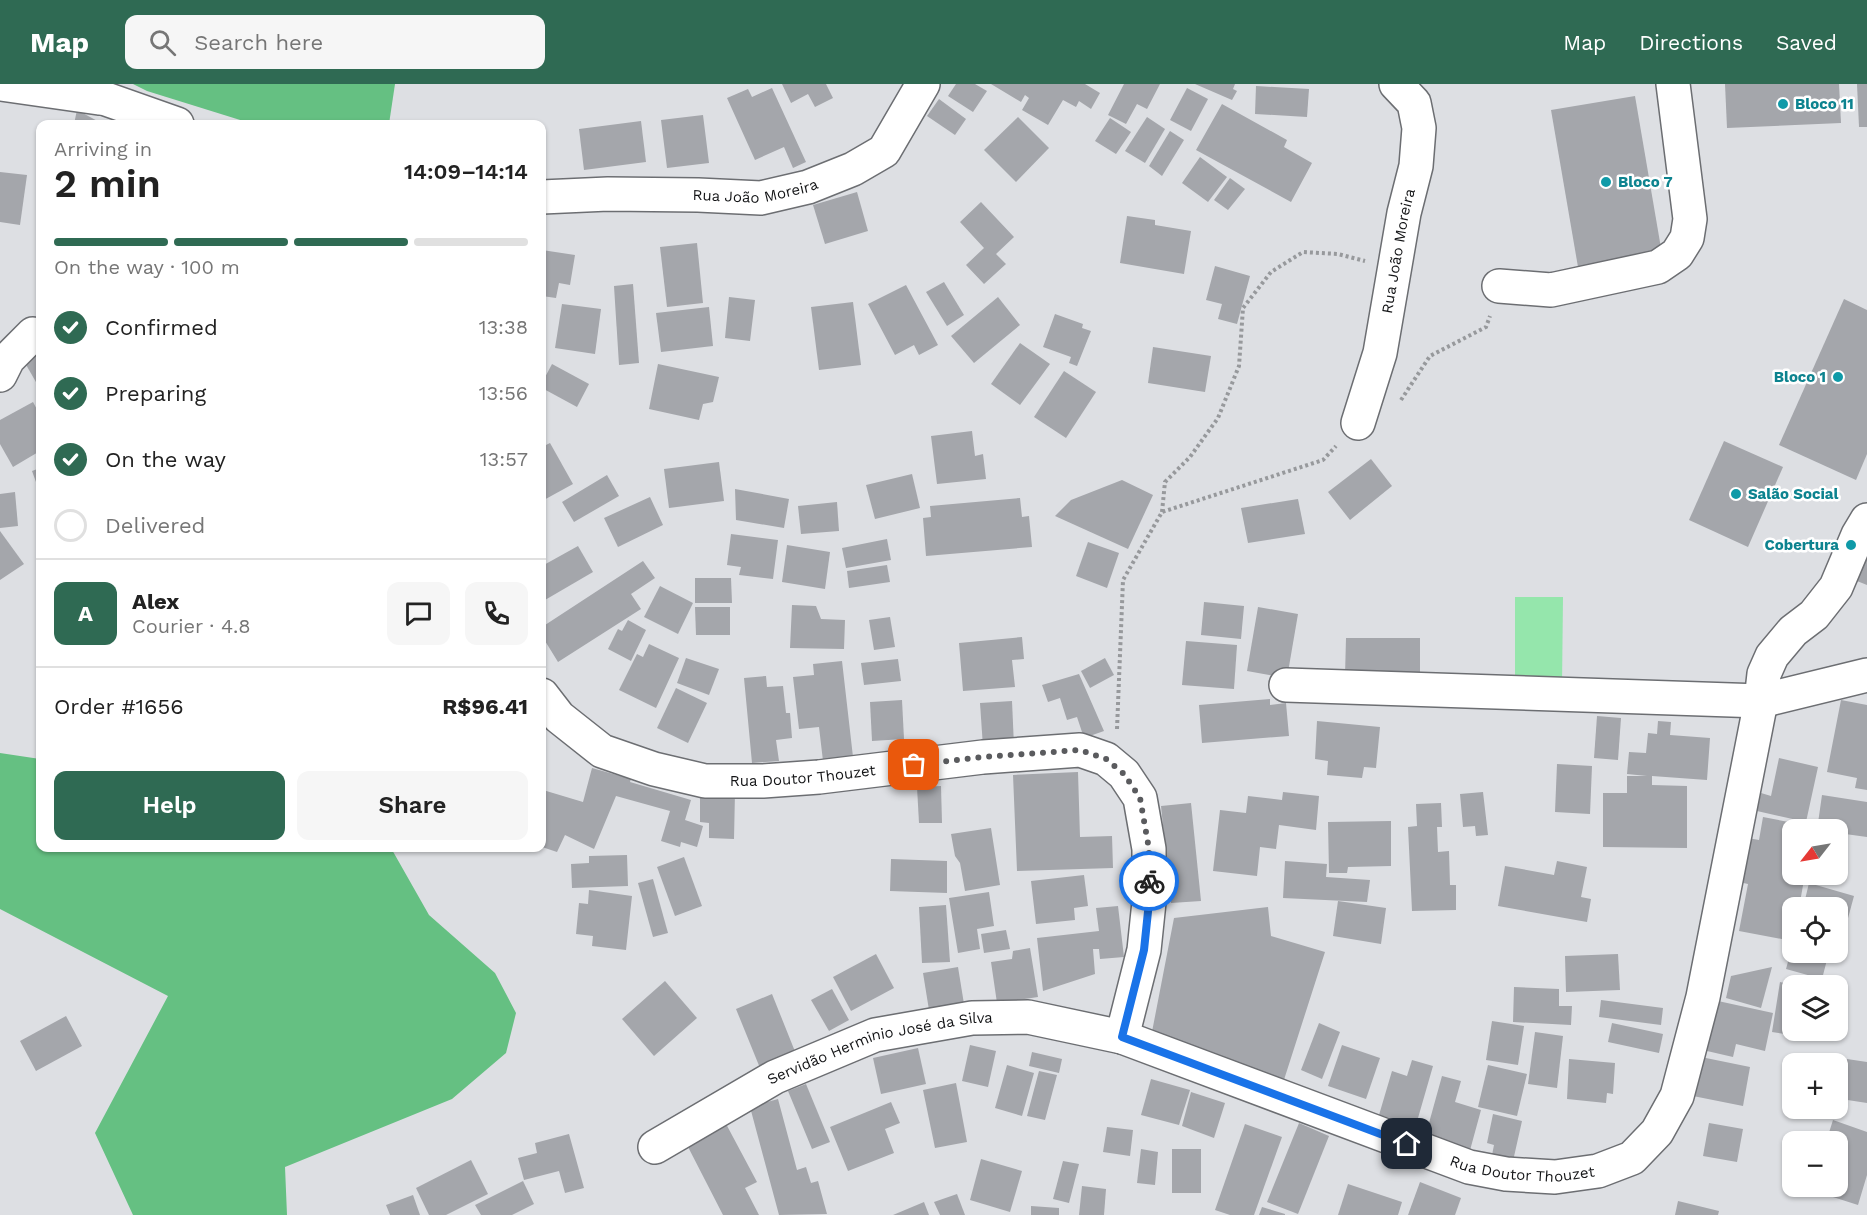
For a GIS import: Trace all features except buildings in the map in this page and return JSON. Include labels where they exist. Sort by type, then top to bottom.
[{"type":"street","points":[[2,84],[106,99]]},
{"type":"street","points":[[76,84],[106,99],[166,120]]},
{"type":"street","name":"Rua João Moreira","points":[[546,197],[608,194],[761,198],[808,187],[853,169],[884,151],[923,84]]},
{"type":"street","name":"Rua João Moreira","points":[[1358,423],[1380,353],[1404,213],[1416,166],[1419,128],[1414,103],[1396,84]]},
{"type":"street","points":[[1499,286],[1551,290],[1658,267],[1677,254],[1688,238],[1690,219],[1673,84]]},
{"type":"street","points":[[0,375],[8,359],[33,334],[36,334]]},
{"type":"street","name":"Rua Doutor Thouzet","points":[[546,700],[559,717],[602,751],[654,770],[705,781],[763,781],[819,777],[983,757],[1080,750],[1106,759],[1124,774],[1140,798],[1149,849],[1149,902],[1144,950],[1122,1037],[1468,1167],[1506,1174],[1555,1177],[1598,1171],[1632,1158],[1657,1132],[1677,1096],[1703,997],[1761,701],[1764,674],[1772,656],[1793,631],[1814,615],[1836,586],[1867,520]]},
{"type":"street","points":[[1286,686],[1761,701],[1867,675]]},
{"type":"street","name":"Servidão Herminio José da Silva","points":[[655,1147],[775,1077],[874,1035],[972,1018],[1028,1017],[1122,1037]]},
{"type":"path","points":[[1113,765],[1117,745],[1123,580],[1161,512],[1165,482],[1190,457],[1218,418],[1239,366],[1243,308],[1271,272],[1303,252],[1338,254],[1366,261],[1398,245]]},
{"type":"path","points":[[1161,512],[1323,460],[1358,423],[1395,409],[1430,356],[1486,327],[1499,286]]},
{"type":"green space","points":[[133,84],[395,84],[390,120],[240,120],[147,91]]},
{"type":"green space","points":[[1515,597],[1563,597],[1562,686],[1515,685]]},
{"type":"green space","points":[[0,753],[36,758],[36,852],[393,852],[429,915],[495,973],[516,1013],[506,1053],[452,1099],[285,1167],[287,1215],[133,1215],[95,1133],[168,996],[0,909]]},
{"type":"way so far","points":[[914,765],[1080,750],[1106,759],[1124,774],[1140,798],[1149,849],[1149,881]]},
{"type":"place","name":"Bloco 11","points":[[1783,104]]},
{"type":"place","name":"Bloco 7","points":[[1606,182]]},
{"type":"place","name":"Bloco 1","points":[[1838,377]]},
{"type":"place","name":"Salão Social","points":[[1736,494]]},
{"type":"place","name":"Cobertura","points":[[1851,545]]},
{"type":"route","points":[[1149,881],[1144,950],[1122,1037],[1407,1144]]}]
